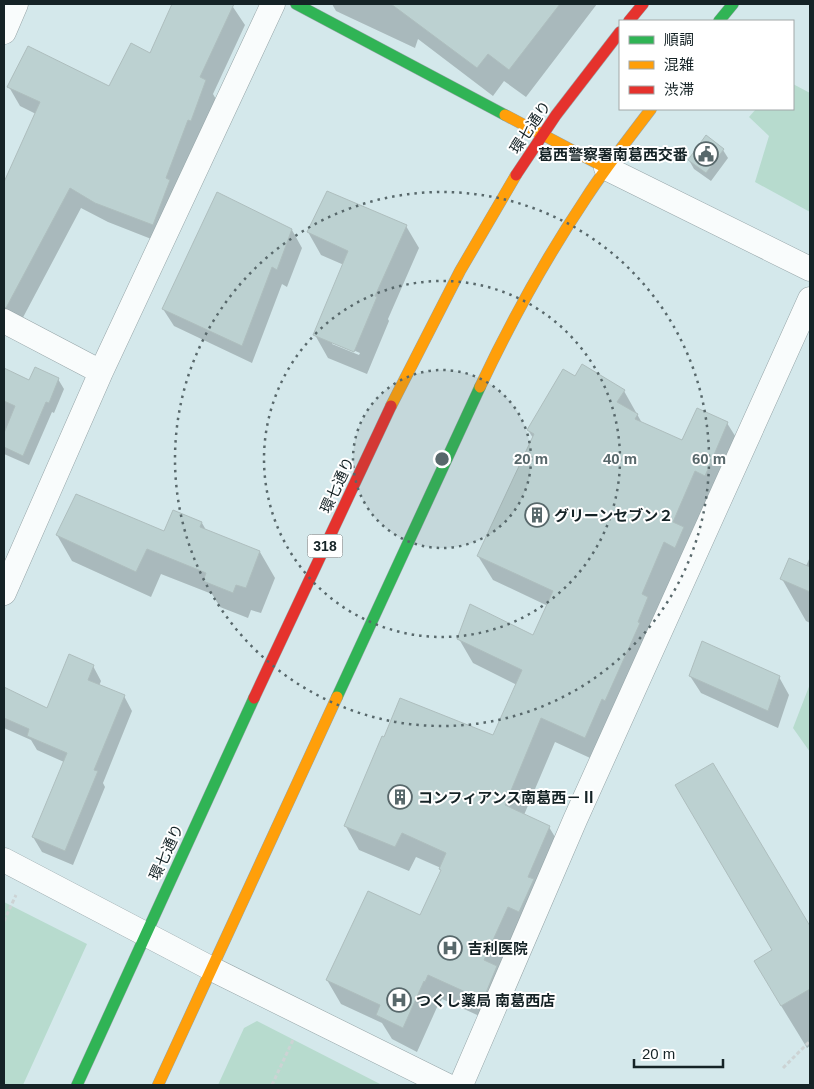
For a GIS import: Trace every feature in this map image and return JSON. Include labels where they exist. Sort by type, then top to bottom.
[{"type":"main road","points":[[296,4],[606,168]]},
{"type":"main road","points":[[630,20],[643,4]]},
{"type":"main road","points":[[721,20],[733,4]]},
{"type":"main road","name":"環七通り","points":[[77,1085],[380,428],[437,316],[479,237],[521,165],[562,106],[619,33]]},
{"type":"main road","points":[[158,1085],[504,336],[586,197],[650,110]]},
{"type":"street","points":[[4,32],[16,4]]},
{"type":"street","points":[[4,593],[101,372],[273,4]]},
{"type":"street","points":[[606,168],[810,269]]},
{"type":"street","points":[[461,1085],[575,820],[810,299]]},
{"type":"street","points":[[4,321],[101,372]]},
{"type":"street","points":[[4,860],[212,969],[446,1085]]},
{"type":"path","points":[[4,921],[16,895]]},
{"type":"path","points":[[272,1085],[293,1040]]},
{"type":"path","points":[[783,1068],[810,1041]]},
{"type":"green space","points":[[794,85],[810,93],[810,212],[755,182],[769,136],[749,117],[755,110],[794,110]]},
{"type":"green space","points":[[810,684],[810,752],[793,728]]},
{"type":"green space","points":[[4,902],[87,944],[23,1085],[4,1085]]},
{"type":"green space","points":[[257,1021],[382,1085],[218,1085],[244,1028]]},
{"type":"building","points":[[172,4],[234,4],[200,77],[206,80],[191,121],[188,120],[166,178],[170,180],[153,225],[95,203],[70,188],[6,308],[4,307],[4,182],[40,102],[7,87],[28,46],[109,86],[131,43],[150,53]]},
{"type":"building","points":[[391,4],[560,4],[509,70],[488,54],[477,68]]},
{"type":"building","name":"葛西警察署南葛西交番","points":[[706,135],[724,149],[706,173],[688,160]]},
{"type":"building","points":[[327,191],[407,225],[375,296],[377,297],[354,352],[313,335],[348,251],[307,232]]},
{"type":"building","points":[[217,192],[292,229],[277,270],[272,267],[242,346],[162,309]]},
{"type":"building","points":[[582,364],[625,390],[617,402],[638,414],[635,419],[682,440],[697,408],[728,422],[705,476],[695,471],[673,522],[684,527],[675,548],[664,542],[642,594],[648,597],[638,622],[640,623],[605,701],[602,699],[585,738],[541,718],[505,805],[550,826],[528,877],[534,879],[519,912],[508,907],[484,960],[497,966],[483,1000],[428,975],[403,1028],[376,1015],[380,1005],[326,980],[368,891],[420,915],[441,870],[439,869],[446,853],[402,833],[395,847],[344,826],[400,698],[493,735],[522,670],[457,639],[470,604],[533,635],[553,591],[477,556],[534,434],[527,430],[563,369],[575,376]]},
{"type":"building","points":[[35,367],[59,378],[49,403],[46,402],[23,456],[4,447],[4,433],[15,406],[4,401],[4,368],[29,380]]},
{"type":"building","points":[[76,494],[164,531],[173,510],[202,522],[200,527],[260,551],[246,588],[236,585],[233,593],[203,581],[206,573],[147,549],[136,572],[56,535]]},
{"type":"building","points":[[789,558],[810,567],[810,592],[780,579]]},
{"type":"building","points":[[702,641],[780,676],[768,711],[689,676]]},
{"type":"building","points":[[69,654],[94,665],[88,680],[125,695],[94,770],[98,771],[65,851],[32,837],[67,753],[27,736],[29,729],[4,718],[4,687],[47,708]]},
{"type":"building","points":[[713,763],[810,926],[810,989],[781,1006],[754,961],[772,950],[675,785]]},
{"type":"traffic: fast","points":[[296,4],[505,115]]},
{"type":"traffic: fast","points":[[720,20],[733,4]]},
{"type":"traffic: fast","points":[[337,697],[480,387]]},
{"type":"traffic: fast","points":[[77,1085],[254,698]]},
{"type":"traffic: slow","points":[[480,387],[517,314],[571,221],[650,110]]},
{"type":"traffic: slow","points":[[505,115],[606,168]]},
{"type":"traffic: slow","points":[[391,406],[460,271],[516,175]]},
{"type":"traffic: slow","points":[[158,1085],[337,697]]},
{"type":"traffic: jam","points":[[630,20],[643,4]]},
{"type":"traffic: jam","points":[[516,175],[556,115],[619,33]]},
{"type":"traffic: jam","points":[[254,698],[391,406]]},
{"type":"place","name":"葛西警察署南葛西交番","points":[[706,154]]},
{"type":"place","name":"グリーンセブン２","points":[[537,515]]},
{"type":"place","name":"コンフィアンス南葛西－Ⅱ","points":[[400,797]]},
{"type":"place","name":"吉利医院","points":[[450,948]]},
{"type":"place","name":"つくし薬局 南葛西店","points":[[399,1000]]}]
